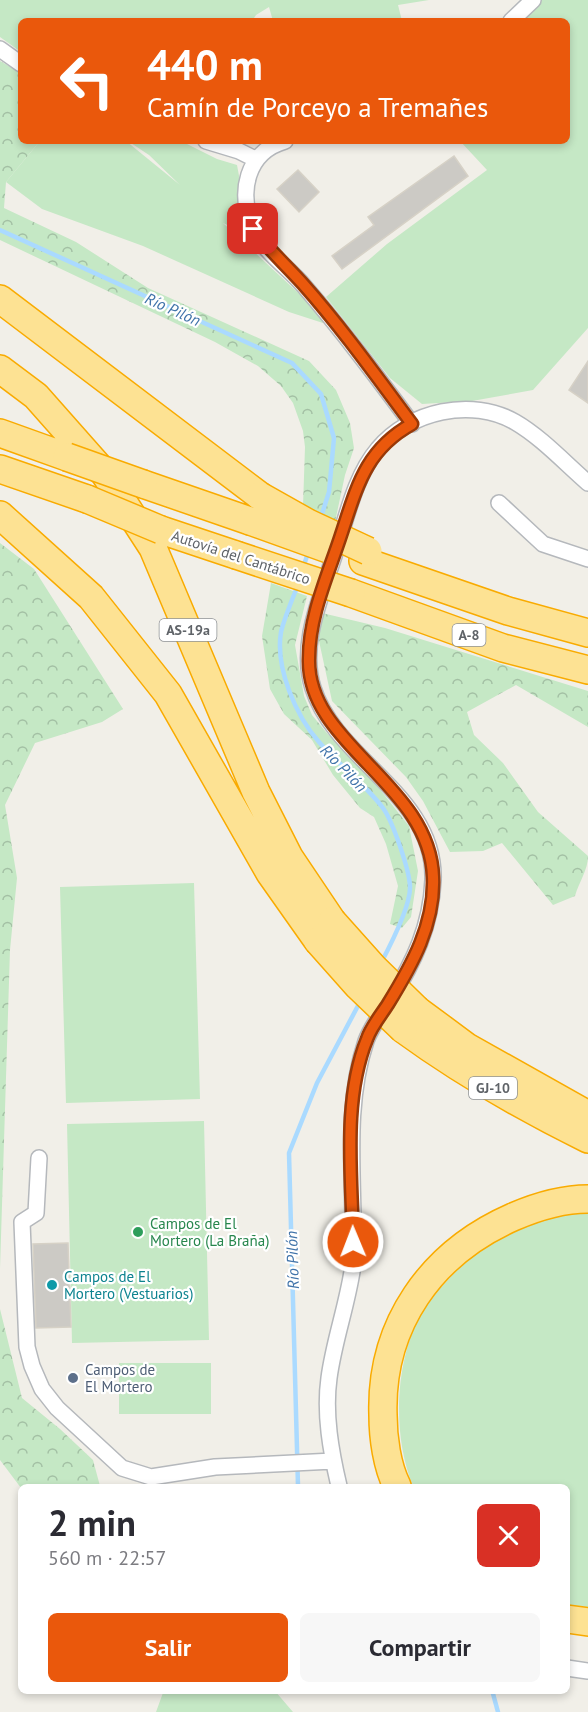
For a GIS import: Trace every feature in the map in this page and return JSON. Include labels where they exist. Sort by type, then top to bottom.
[{"type":"highway","points":[[0,299],[260,496],[366,556],[588,627]]},
{"type":"highway","name":"AS-19a","points":[[0,369],[36,396],[105,474],[153,548],[256,792],[325,931]]},
{"type":"highway","name":"A-8","points":[[0,434],[250,521],[366,556],[508,611],[588,633]]},
{"type":"highway","name":"Autovía del Cantábrico","points":[[0,469],[87,499],[161,530],[351,593],[503,648],[588,670]]},
{"type":"highway","points":[[0,515],[92,597],[168,694],[270,873],[325,931],[374,968],[410,1019]]},
{"type":"highway","name":"GJ-10","points":[[410,1019],[467,1047],[588,1115]]},
{"type":"highway","name":"GJ-10","points":[[410,1019],[453,1065],[528,1109],[588,1139]]},
{"type":"highway","points":[[396,1484],[383,1433],[382,1390],[392,1339],[414,1298],[441,1263],[486,1229],[536,1208],[588,1199]]},
{"type":"highway","points":[[570,1619],[588,1622]]},
{"type":"street","points":[[514,18],[533,0]]},
{"type":"street","points":[[0,49],[18,62]]},
{"type":"street","points":[[216,144],[255,159]]},
{"type":"street","points":[[273,144],[255,159],[246,183],[247,207],[253,229],[267,248],[303,284],[350,341],[412,424]]},
{"type":"street","points":[[339,1484],[333,1461],[328,1408],[329,1378],[353,1263],[352,1094],[367,1038],[407,972],[427,930],[433,877],[424,831],[401,799],[322,710],[312,686],[308,659],[314,619],[361,478],[376,450],[391,436],[427,415],[453,410],[482,411],[505,417],[518,424],[588,483]]},
{"type":"street","points":[[499,503],[543,544],[588,559]]},
{"type":"street","points":[[39,1158],[36,1213],[22,1222],[27,1347],[42,1389],[57,1408],[122,1468],[151,1477],[215,1467],[333,1461]]},
{"type":"street","points":[[570,1668],[588,1671]]},
{"type":"green space","points":[[0,0],[429,0],[398,5],[401,18],[272,18],[269,7],[254,18],[18,18],[18,50],[0,37]]},
{"type":"green space","points":[[540,0],[588,0],[588,328],[533,390],[472,401],[422,404],[390,378],[326,297],[387,244],[487,170],[463,144],[570,144],[570,18],[525,18]]},
{"type":"green space","points":[[0,61],[18,71],[18,144],[38,144],[6,182],[4,208],[76,242],[148,288],[309,361],[336,390],[350,423],[354,448],[345,475],[335,522],[303,506],[305,447],[303,431],[293,403],[281,386],[258,366],[215,342],[0,240]]},
{"type":"green space","points":[[38,144],[130,144],[180,185],[149,155],[132,144],[187,144],[217,159],[237,165],[250,235],[223,223],[322,315],[323,323],[289,312],[143,246],[42,209],[6,182]]},
{"type":"green space","points":[[0,543],[34,569],[123,709],[102,722],[35,743],[5,805],[17,878],[10,950],[0,1269]]},
{"type":"green space","points":[[271,583],[307,596],[295,645],[304,696],[312,715],[370,777],[409,826],[418,871],[411,917],[402,928],[390,924],[398,886],[386,844],[374,817],[360,808],[333,775],[312,740],[284,714],[270,689],[262,636]]},
{"type":"green space","points":[[322,613],[385,628],[588,691],[588,727],[516,685],[467,712],[474,735],[503,763],[538,812],[588,856],[575,896],[553,905],[502,843],[483,851],[450,852],[423,801],[406,777],[332,701],[319,641]]},
{"type":"green space","points":[[194,883],[200,1099],[66,1103],[60,887]]},
{"type":"green space","name":"Campos de El Mortero (La Braña)","points":[[204,1121],[209,1340],[72,1343],[67,1124]]},
{"type":"green space","points":[[588,1211],[588,1613],[570,1611],[570,1484],[412,1484],[401,1442],[399,1419],[402,1371],[407,1348],[415,1325],[432,1296],[476,1253],[509,1231],[567,1213]]},
{"type":"green space","points":[[0,1309],[22,1398],[93,1460],[99,1484],[18,1484],[0,1460]]},
{"type":"green space","points":[[119,1363],[211,1363],[211,1414],[119,1414]]},
{"type":"green space","points":[[163,1694],[278,1694],[293,1712],[156,1712]]},
{"type":"building","points":[[454,156],[468,176],[342,269],[332,256],[374,225],[368,217]]},
{"type":"building","points":[[298,170],[319,192],[299,212],[277,189]]},
{"type":"building","points":[[588,361],[588,403],[569,390]]},
{"type":"building","name":"Campos de El Mortero (Vestuarios)","points":[[68,1243],[71,1327],[36,1328],[33,1244]]},
{"type":"waterway","name":"Río Pilón","points":[[0,230],[292,363],[321,394],[334,438],[329,492],[320,520]]},
{"type":"waterway","name":"Río Pilón","points":[[303,568],[309,550]]},
{"type":"waterway","name":"Río Pilón","points":[[298,585],[281,632],[281,661],[289,691],[303,719],[319,742],[383,808],[396,834],[409,878],[407,904],[381,963]]},
{"type":"waterway","name":"Río Pilón","points":[[298,1484],[289,1153],[317,1083],[360,1002]]},
{"type":"waterway","name":"Río Pilón","points":[[493,1694],[498,1712]]},
{"type":"place","name":"Campos de El Mortero (La Braña)","points":[[138,1232]]},
{"type":"place","name":"Campos de El Mortero (Vestuarios)","points":[[52,1285]]},
{"type":"place","name":"Campos de El Mortero","points":[[73,1378]]},
{"type":"route","points":[[253,229],[267,248],[303,284],[350,341],[412,424],[391,436],[376,450],[361,478],[314,619],[308,659],[312,686],[322,710],[360,756],[401,799],[424,831],[433,877],[427,930],[407,972],[367,1038],[352,1094],[353,1242]]}]
